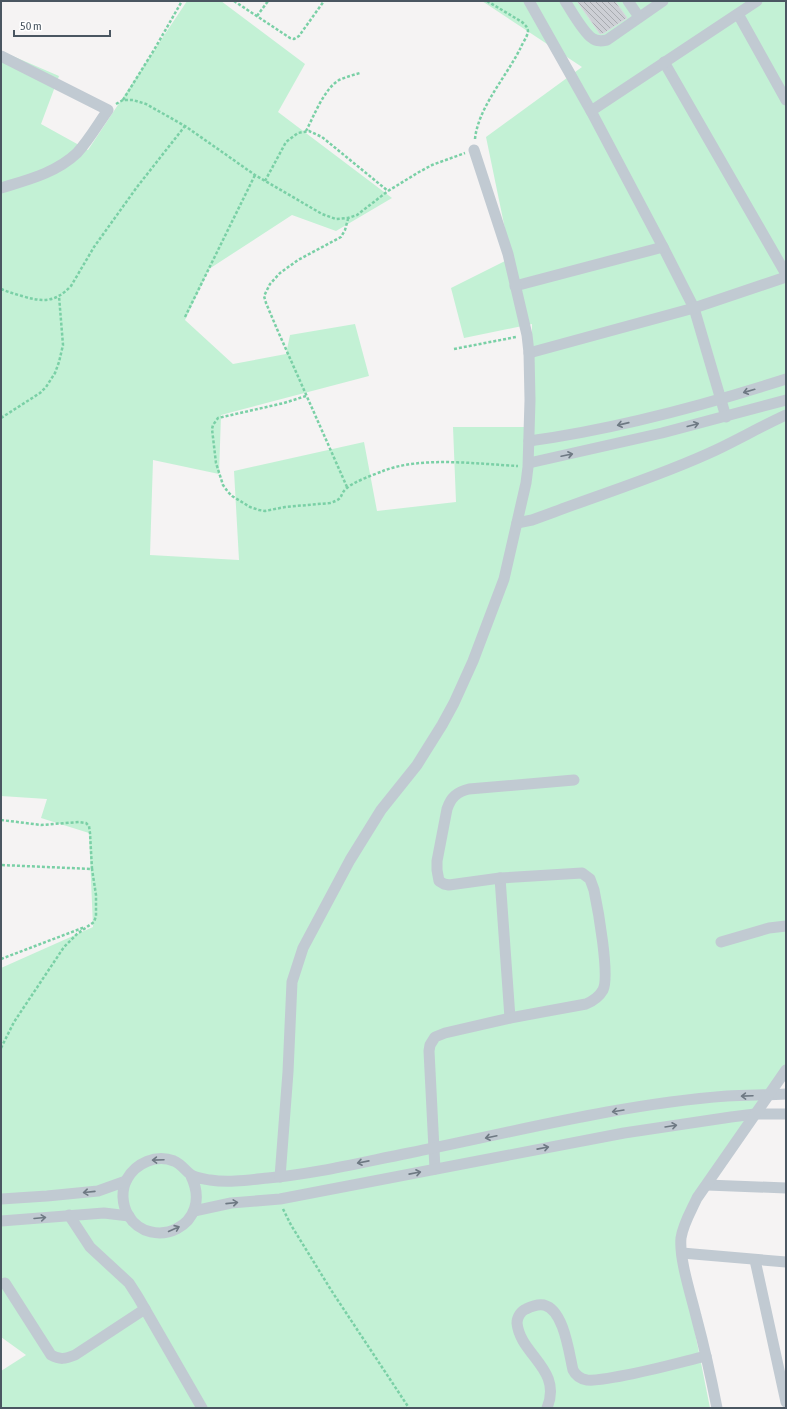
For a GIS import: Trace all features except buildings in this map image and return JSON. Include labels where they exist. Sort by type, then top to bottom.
[{"type":"street","points":[[529,1],[591,111],[694,308],[726,416]]},
{"type":"street","points":[[565,1],[591,38],[598,41],[607,40],[663,1]]},
{"type":"street","points":[[628,1],[639,17]]},
{"type":"street","points":[[591,111],[756,1]]},
{"type":"street","points":[[738,14],[786,100]]},
{"type":"street","points":[[1,56],[108,110],[86,142],[77,153],[66,162],[46,173],[1,188]]},
{"type":"street","points":[[664,62],[786,274]]},
{"type":"street","points":[[280,1177],[288,1072],[292,982],[303,948],[371,826],[381,810],[417,765],[454,703],[473,661],[504,579],[526,483],[529,440],[529,353],[527,335],[508,254],[474,150]]},
{"type":"street","points":[[515,286],[663,247]]},
{"type":"street","points":[[529,353],[694,308],[786,277]]},
{"type":"street","points":[[529,440],[592,431],[721,399],[786,379]]},
{"type":"street","points":[[528,465],[654,435],[786,400]]},
{"type":"street","points":[[518,523],[532,520],[684,464],[716,450],[759,427],[786,415]]},
{"type":"street","points":[[435,1169],[429,1050],[432,1040],[439,1035],[446,1033],[510,1018],[586,1004],[594,1000],[603,990],[606,973],[594,890],[587,876],[582,873],[500,878],[449,885],[439,881],[437,876],[437,861],[447,809],[453,796],[469,789],[574,780]]},
{"type":"street","points":[[500,878],[510,1018]]},
{"type":"street","points":[[720,942],[769,928],[786,926]]},
{"type":"street","points":[[717,1408],[687,1280],[681,1238],[684,1226],[697,1198],[786,1070]]},
{"type":"street","points":[[192,1176],[209,1180],[228,1181],[280,1177],[434,1148],[569,1120],[650,1106],[728,1096],[786,1094]]},
{"type":"street","points":[[194,1211],[231,1202],[280,1198],[624,1133],[755,1114],[786,1114]]},
{"type":"street","points":[[162,1159],[174,1161],[184,1167],[192,1176],[196,1185],[196,1206],[192,1215],[185,1223],[176,1229],[156,1233],[137,1225],[129,1216],[124,1206],[123,1194],[126,1181],[131,1172],[140,1165],[150,1160],[162,1159]]},
{"type":"street","points":[[1,1199],[98,1191],[126,1181]]},
{"type":"street","points":[[707,1185],[786,1188]]},
{"type":"street","points":[[1,1221],[104,1213],[129,1216]]},
{"type":"street","points":[[69,1215],[90,1247],[129,1283],[202,1408]]},
{"type":"street","points":[[682,1253],[786,1262]]},
{"type":"street","points":[[755,1260],[786,1402]]},
{"type":"street","points":[[5,1282],[51,1355],[58,1359],[65,1359],[75,1355],[145,1309]]},
{"type":"street","points":[[547,1408],[551,1399],[547,1375],[526,1344],[518,1327],[517,1321],[519,1315],[527,1308],[543,1305],[549,1307],[557,1314],[562,1324],[573,1370],[575,1374],[586,1380],[596,1380],[646,1372],[706,1356]]},
{"type":"path","points":[[123,100],[182,1]]},
{"type":"path","points":[[234,1],[290,38],[294,39],[300,36],[324,1]]},
{"type":"path","points":[[257,16],[268,1]]},
{"type":"path","points":[[108,110],[113,105],[123,100],[133,100],[146,104],[185,126],[255,176],[322,214],[336,219],[348,218],[357,215],[388,191],[432,165],[474,150],[476,131],[483,114],[514,61],[528,32],[526,26],[522,22],[488,1]]},
{"type":"path","points":[[306,131],[321,101],[331,87],[338,81],[360,73]]},
{"type":"path","points":[[1,289],[42,300],[59,296],[71,286],[94,247],[137,187],[185,126]]},
{"type":"path","points":[[265,181],[286,142],[298,133],[306,131],[315,133],[322,137],[388,191]]},
{"type":"path","points":[[185,317],[255,176]]},
{"type":"path","points":[[347,487],[306,396],[264,296],[270,284],[280,273],[298,260],[341,237],[345,230],[348,218]]},
{"type":"path","points":[[1,418],[40,393],[46,387],[55,372],[59,362],[62,345],[59,296]]},
{"type":"path","points":[[454,349],[527,335]]},
{"type":"path","points":[[306,396],[284,403],[218,418],[215,421],[212,429],[216,463],[223,484],[232,496],[250,507],[265,511],[285,507],[330,503],[339,500],[347,487],[384,471],[411,464],[439,462],[528,465]]},
{"type":"path","points":[[1,820],[41,825],[80,822],[86,823],[89,826],[90,833],[92,869],[96,895],[96,916],[91,925],[77,934],[64,947],[14,1022],[1,1048]]},
{"type":"path","points":[[1,864],[92,869]]},
{"type":"path","points":[[1,958],[91,925]]},
{"type":"path","points":[[280,1198],[286,1216],[323,1277],[410,1408]]},
{"type":"green space","points":[[187,1],[221,1],[305,64],[278,112],[392,198],[336,231],[292,215],[209,269],[185,320],[233,364],[286,354],[290,335],[355,324],[369,376],[221,415],[219,474],[153,460],[150,555],[239,560],[234,471],[364,442],[377,511],[456,502],[453,427],[531,427],[532,324],[464,338],[451,288],[511,258],[486,137],[582,67],[482,1],[786,1],[786,1064],[676,1237],[710,1408],[1,1408],[1,1371],[26,1355],[1,1337],[1,968],[93,927],[89,833],[41,818],[47,799],[1,796],[1,51],[59,76],[41,124],[88,150]]}]
